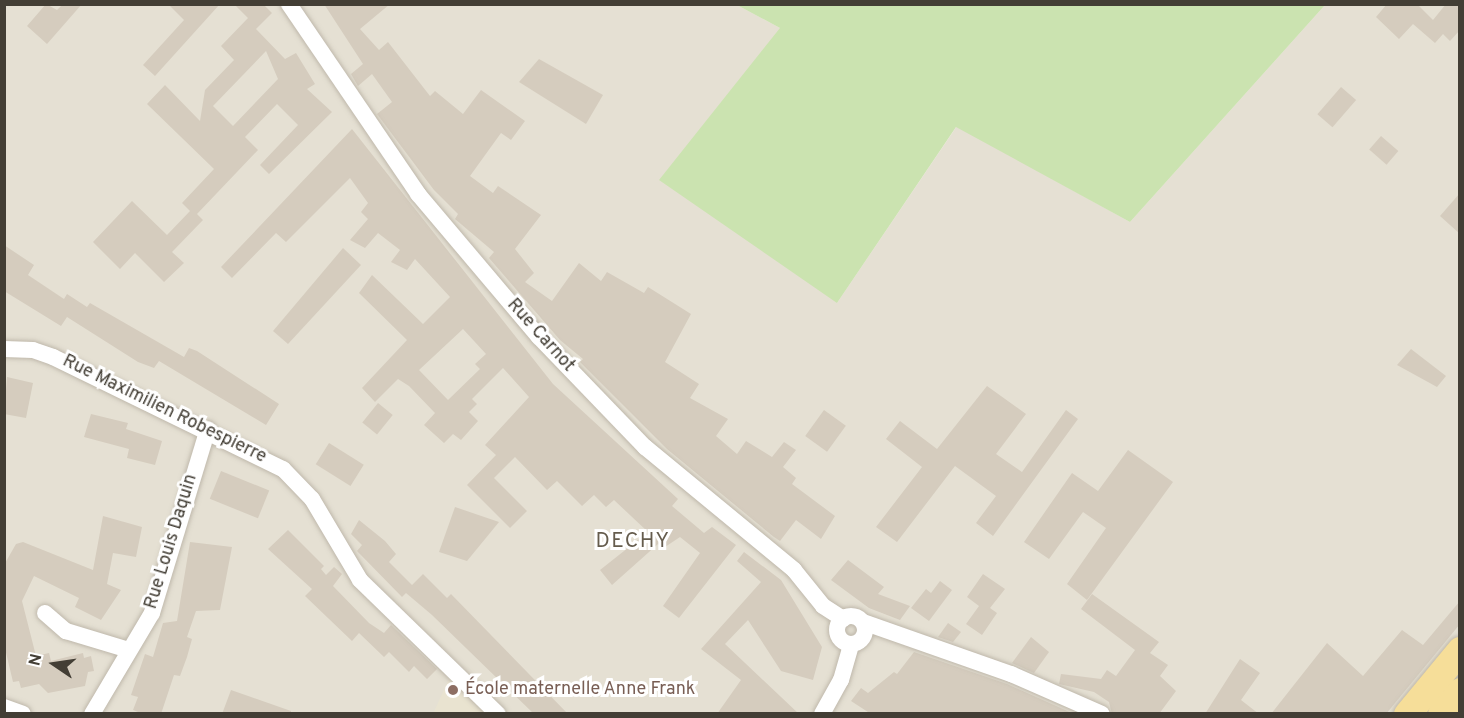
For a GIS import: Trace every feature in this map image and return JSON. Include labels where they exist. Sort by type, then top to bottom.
[{"type":"main road","points":[[1407,714],[1460,650]]},
{"type":"main road","points":[[1441,714],[1460,691]]},
{"type":"street","name":"Rue Carnot","points":[[289,4],[418,194],[539,337],[645,447],[794,570],[823,606],[843,619]]},
{"type":"street","name":"Rue Maximilien Robespierre","points":[[4,349],[33,350],[53,357],[208,429],[266,459],[305,488],[360,580],[498,714]]},
{"type":"street","name":"Rue Louis Daquin","points":[[92,714],[152,612],[208,429]]},
{"type":"street","points":[[45,613],[66,631],[129,650]]},
{"type":"street","points":[[851,644],[838,634],[843,619],[854,616],[863,622],[1011,674],[1102,714]]},
{"type":"street","points":[[822,714],[841,680],[851,644],[864,635],[863,622]]},
{"type":"street","points":[[4,706],[23,714]]},
{"type":"shaded area","points":[[4,5],[737,5],[780,28],[837,303],[957,126],[1130,222],[1325,5],[1459,5],[1459,713],[5,713]]},
{"type":"shaded area","name":"École maternelle Anne Frank","points":[[449,679],[486,713],[433,714]]},
{"type":"green space","points":[[1325,4],[1130,222],[956,127],[837,303],[659,180],[780,28],[737,5]]},
{"type":"building","points":[[46,4],[57,10],[63,4],[82,4],[47,44],[27,26]]},
{"type":"building","points":[[168,4],[220,4],[155,76],[143,65],[184,20]]},
{"type":"building","points":[[234,4],[263,4],[272,13],[256,29],[285,59],[296,53],[315,84],[307,89],[332,112],[269,174],[260,165],[298,125],[277,104],[245,137],[258,150],[197,214],[203,220],[172,252],[184,263],[164,282],[135,253],[120,269],[93,242],[132,201],[167,235],[190,211],[182,203],[214,169],[147,104],[165,85],[200,121],[205,90],[234,60],[221,46],[248,18]],"holes":[[[266,51],[278,79],[233,126],[213,106]]]},
{"type":"building","points":[[324,4],[390,4],[360,29],[379,50],[388,42],[430,96],[435,91],[463,114],[481,90],[525,121],[511,140],[501,133],[470,176],[493,193],[498,186],[541,215],[515,249],[534,273],[525,282],[552,301],[579,263],[601,281],[607,272],[644,293],[648,287],[691,314],[665,362],[699,384],[690,398],[728,419],[716,436],[737,454],[746,441],[772,457],[784,442],[796,450],[783,467],[796,478],[792,484],[835,516],[821,539],[796,520],[780,541],[774,537],[667,449],[580,362],[583,359],[560,340],[489,258],[494,252],[455,219],[458,214],[434,190],[377,114],[392,102],[372,74],[358,86],[351,74],[363,64]]},
{"type":"building","points":[[1387,4],[1417,4],[1433,20],[1446,4],[1460,4],[1460,30],[1450,41],[1443,34],[1435,43],[1413,24],[1399,39],[1376,17]]},
{"type":"building","points":[[539,59],[603,95],[586,124],[519,82]]},
{"type":"building","points":[[1341,87],[1356,100],[1332,127],[1317,114]]},
{"type":"building","points":[[352,129],[553,384],[678,499],[672,506],[704,533],[712,527],[736,545],[679,618],[663,606],[700,553],[680,537],[662,549],[658,544],[612,585],[600,570],[648,532],[614,500],[606,507],[594,495],[582,506],[557,481],[547,490],[515,457],[494,478],[527,511],[510,528],[467,485],[496,455],[485,445],[529,397],[503,368],[472,399],[477,404],[469,412],[478,421],[461,440],[453,434],[444,443],[424,425],[435,413],[409,386],[398,379],[375,402],[362,388],[407,340],[359,293],[372,275],[423,324],[450,297],[415,259],[407,270],[391,262],[400,250],[378,233],[365,248],[350,240],[368,219],[361,212],[368,203],[350,178],[286,242],[276,233],[232,278],[221,267]],"holes":[[[463,329],[486,354],[475,364],[480,369],[448,400],[419,370]]]},
{"type":"building","points":[[1381,136],[1398,151],[1387,165],[1369,150]]},
{"type":"building","points":[[1460,193],[1460,234],[1440,216]]},
{"type":"building","points":[[4,245],[34,265],[28,275],[64,299],[67,294],[87,307],[90,303],[184,357],[189,348],[197,351],[279,404],[266,425],[159,361],[154,368],[138,362],[67,317],[61,326],[4,291]]},
{"type":"building","points":[[343,248],[361,265],[288,344],[273,331]]},
{"type":"building","points":[[1411,349],[1446,376],[1437,387],[1397,365]]},
{"type":"building","points":[[7,377],[33,383],[26,418],[4,414]]},
{"type":"building","points":[[987,386],[1026,414],[996,454],[1022,472],[1066,410],[1078,419],[993,536],[976,523],[996,496],[955,466],[897,542],[876,527],[922,467],[886,439],[900,421],[937,449]]},
{"type":"building","points":[[378,403],[393,415],[377,434],[362,422]]},
{"type":"building","points":[[824,410],[846,426],[827,452],[805,436]]},
{"type":"building","points":[[91,414],[128,423],[126,429],[162,441],[155,465],[127,458],[129,449],[84,437]]},
{"type":"building","points":[[329,443],[364,465],[351,486],[316,464]]},
{"type":"building","points":[[1128,450],[1173,482],[1087,600],[1067,584],[1106,528],[1083,512],[1049,559],[1024,542],[1072,473],[1098,491]]},
{"type":"building","points":[[221,471],[269,490],[258,518],[210,499]]},
{"type":"building","points":[[455,507],[499,522],[467,561],[439,552]]},
{"type":"building","points":[[103,516],[142,527],[136,557],[113,553],[107,584],[121,590],[101,620],[75,607],[79,598],[34,576],[22,601],[36,656],[49,653],[51,661],[83,653],[84,658],[91,656],[94,671],[88,672],[85,686],[48,693],[39,684],[21,688],[19,681],[13,682],[4,644],[4,565],[16,544],[23,542],[93,570]]},
{"type":"building","points":[[359,520],[385,541],[396,554],[389,562],[412,585],[423,574],[447,598],[451,594],[568,714],[534,714],[432,615],[406,593],[402,597],[357,551],[362,545],[351,534]]},
{"type":"building","points":[[288,530],[324,566],[321,569],[326,575],[334,567],[342,574],[333,586],[369,623],[384,633],[391,625],[437,669],[427,679],[414,666],[409,672],[389,652],[384,657],[359,633],[352,641],[305,596],[312,589],[268,549]]},
{"type":"building","points":[[190,542],[232,547],[220,610],[196,611],[187,637],[192,639],[187,657],[180,676],[174,675],[161,714],[143,714],[133,710],[138,697],[131,695],[145,654],[153,657],[163,623],[177,621]]},
{"type":"building","points":[[744,552],[781,580],[822,647],[813,680],[781,671],[748,620],[725,644],[799,714],[717,714],[741,680],[701,649],[761,582],[737,561]]},
{"type":"building","points":[[848,560],[884,587],[878,594],[910,606],[900,620],[869,608],[831,580]]},
{"type":"building","points":[[983,574],[1005,589],[990,608],[997,613],[982,635],[966,624],[979,606],[967,597]]},
{"type":"building","points":[[940,581],[952,590],[929,621],[911,608],[926,589],[931,593]]},
{"type":"building","points":[[1092,594],[1159,642],[1150,653],[1168,665],[1160,676],[1176,691],[1159,714],[1112,714],[1109,702],[1094,692],[1059,684],[1061,674],[1101,679],[1107,670],[1116,676],[1135,650],[1081,609]]},
{"type":"building","points":[[1460,601],[1460,624],[1386,714],[1271,714],[1327,643],[1363,676],[1402,630],[1423,645]]},
{"type":"building","points":[[948,623],[961,632],[953,642],[938,637]]},
{"type":"building","points":[[1031,637],[1049,652],[1034,673],[1012,663]]},
{"type":"building","points":[[914,652],[1007,684],[1074,714],[871,714],[851,701],[861,688],[868,693],[894,672],[897,674]]},
{"type":"building","points":[[1240,659],[1260,673],[1241,700],[1259,714],[1205,714]]},
{"type":"building","points":[[231,690],[291,711],[291,714],[222,714]]},
{"type":"place","name":"École maternelle Anne Frank","points":[[453,690]]},
{"type":"district","name":"DECHY","points":[[633,542]]}]
